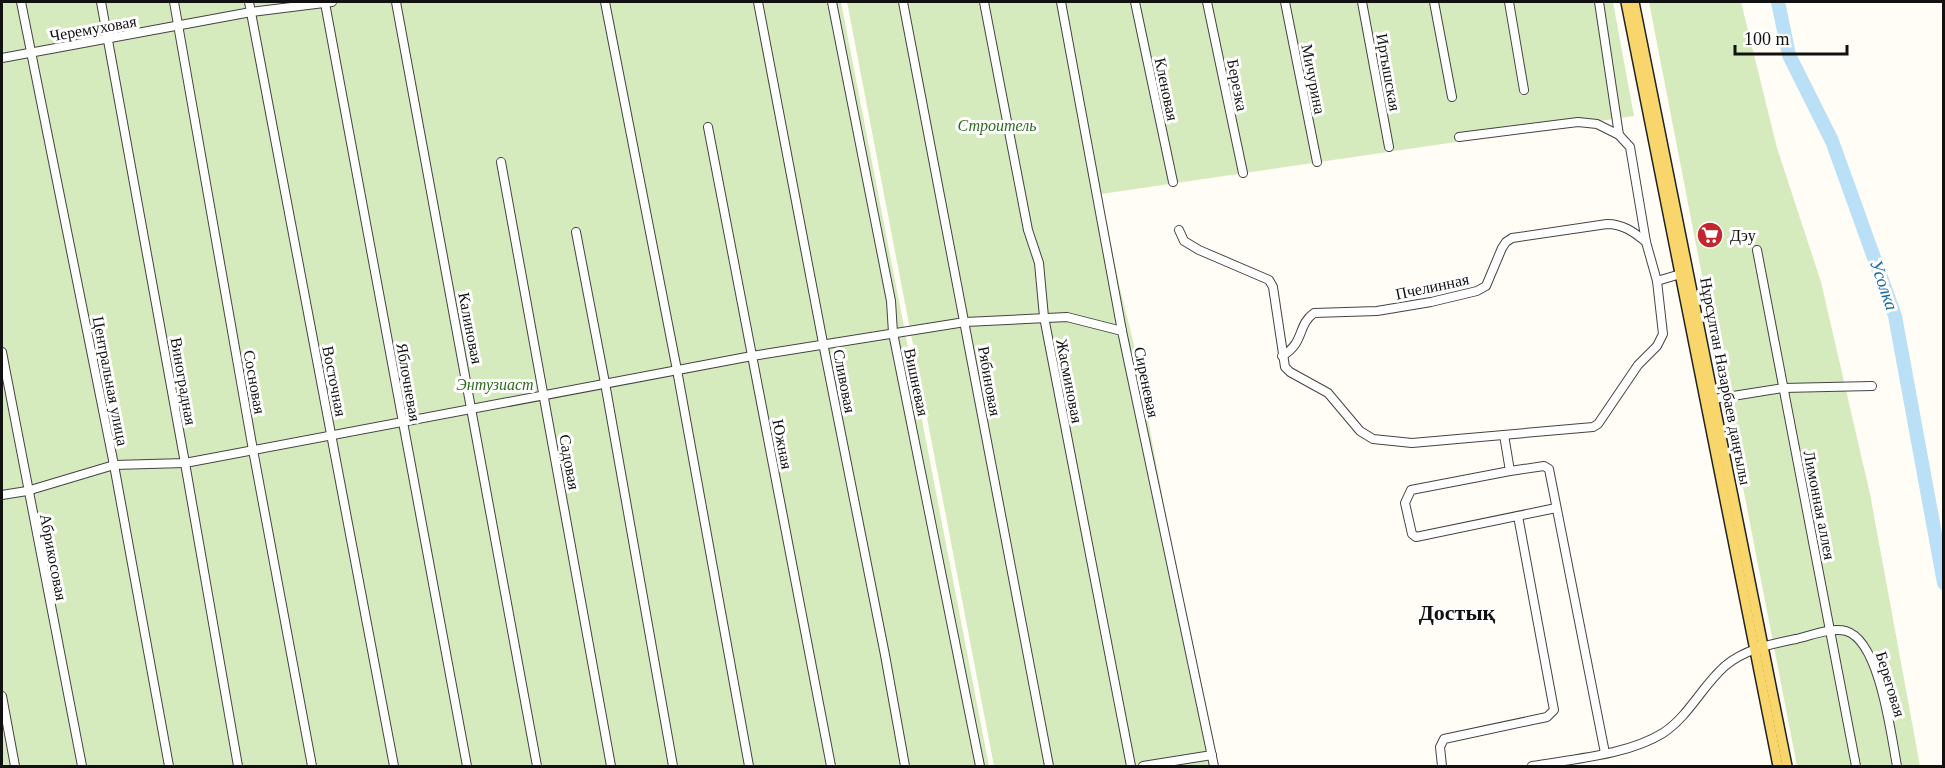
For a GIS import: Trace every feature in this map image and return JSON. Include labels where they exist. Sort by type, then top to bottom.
[{"type":"main road","name":"Нұрсұлтан Назарбаев даңғылы","points":[[1626,2],[1714,399],[1787,766]]},
{"type":"main road","name":"Нұрсұлтан Назарбаев даңғылы","points":[[1634,2],[1754,650],[1778,766]]},
{"type":"street","name":"Центральная улица","points":[[21,2],[114,465],[169,766]]},
{"type":"street","name":"Виноградная","points":[[101,2],[238,766]]},
{"type":"street","name":"Сосновая","points":[[174,2],[253,450],[312,766]]},
{"type":"street","name":"Восточная","points":[[249,2],[394,766]]},
{"type":"street","name":"Черемуховая","points":[[2,58],[251,12],[329,2]]},
{"type":"street","name":"Яблочневая","points":[[329,2],[402,423],[467,766]]},
{"type":"street","name":"Калиновая","points":[[396,2],[537,766]]},
{"type":"street","points":[[605,2],[677,370],[749,766]]},
{"type":"street","name":"Сливовая","points":[[758,2],[905,766]]},
{"type":"street","name":"Вишневая","points":[[832,2],[891,301],[893,333],[980,766]]},
{"type":"street","name":"Рябиновая","points":[[903,2],[1049,766]]},
{"type":"street","name":"Жасминовая","points":[[984,2],[1028,230],[1039,263],[1044,317],[1131,766]]},
{"type":"street","name":"Сиреневая","points":[[1061,2],[1122,331],[1214,766]]},
{"type":"street","name":"Кленовая","points":[[1135,2],[1173,182]]},
{"type":"street","name":"Березка","points":[[1207,2],[1243,173]]},
{"type":"street","name":"Мичурина","points":[[1285,2],[1317,162]]},
{"type":"street","name":"Иртышская","points":[[1362,2],[1389,147]]},
{"type":"street","points":[[1434,2],[1452,97]]},
{"type":"street","points":[[1509,2],[1524,90]]},
{"type":"street","points":[[1599,2],[1619,135]]},
{"type":"street","points":[[1179,230],[1184,241],[1199,250],[1269,280],[1273,287],[1285,367],[1328,393],[1360,431],[1373,440],[1412,442],[1593,427],[1598,424],[1638,365],[1657,346],[1663,334],[1657,281],[1646,242],[1630,147],[1619,135],[1597,124],[1578,122],[1459,137]]},
{"type":"street","name":"Южная","points":[[708,127],[831,766]]},
{"type":"street","name":"Садовая","points":[[501,162],[611,766]]},
{"type":"street","name":"Пчелинная","points":[[1282,356],[1295,347],[1308,318],[1314,313],[1377,311],[1477,291],[1486,286],[1502,248],[1512,238],[1617,224],[1646,242]]},
{"type":"street","points":[[576,232],[673,766]]},
{"type":"street","name":"Лимонная аллея","points":[[1757,250],[1856,766]]},
{"type":"street","points":[[1657,281],[1685,273]]},
{"type":"street","points":[[2,495],[114,465],[185,463],[752,356],[965,322],[1067,317],[1122,331]]},
{"type":"street","name":"Абрикосовая","points":[[2,352],[82,766]]},
{"type":"street","points":[[1714,399],[1783,388],[1872,386]]},
{"type":"street","points":[[1504,435],[1510,471]]},
{"type":"street","points":[[1556,508],[1416,537],[1412,534],[1405,503],[1411,490],[1510,471],[1547,467],[1549,469],[1605,753]]},
{"type":"street","points":[[1442,766],[1440,747],[1444,739],[1547,717],[1554,711],[1518,516]]},
{"type":"street","name":"Береговая","points":[[1532,766],[1631,748],[1665,732],[1684,715],[1726,666],[1754,650],[1830,631],[1845,631],[1862,641],[1874,663],[1887,711],[1897,766]]},
{"type":"street","points":[[2,696],[15,766]]},
{"type":"street","points":[[1143,766],[1212,755]]},
{"type":"green space","name":"Энтузиаст","points":[[2,2],[841,2],[989,766],[2,766]]},
{"type":"green space","name":"Строитель","points":[[847,2],[1613,2],[1634,116],[1101,194],[1134,345],[1213,766],[994,766]]},
{"type":"green space","points":[[1649,2],[1741,2],[1777,148],[1821,282],[1870,494],[1920,766],[1797,766]]},
{"type":"waterway","name":"Усолка","points":[[1778,2],[1789,55],[1832,141],[1895,316],[1944,583]]},
{"type":"place","name":"Дэу","points":[[1710,235]]},
{"type":"district","name":"Достық","points":[[1457,612]]}]
